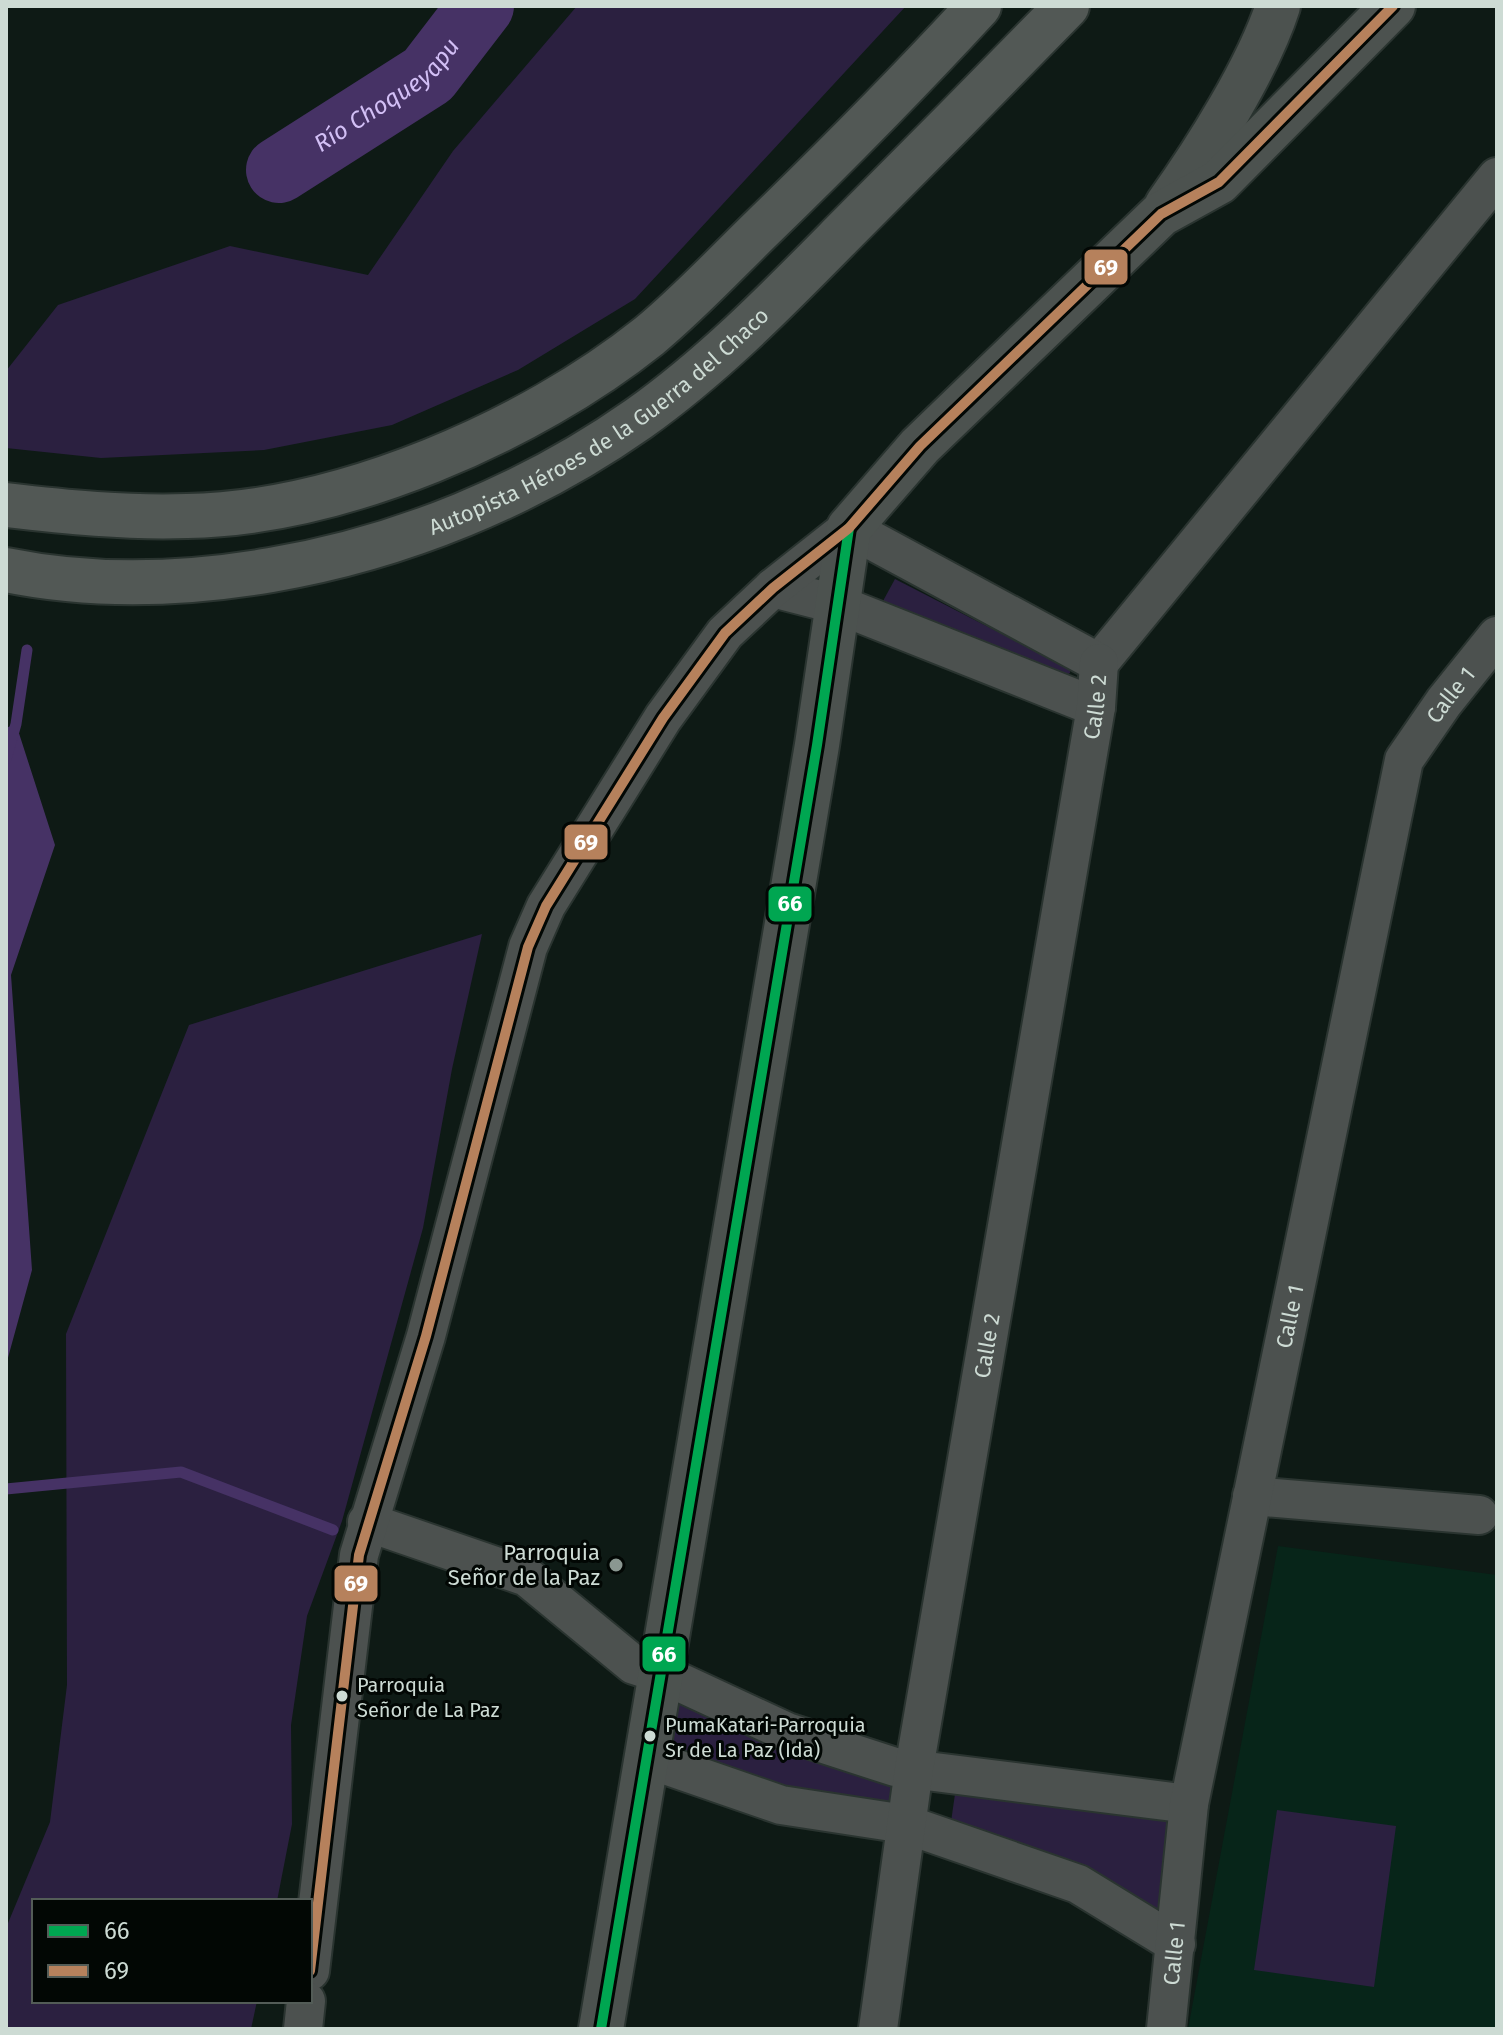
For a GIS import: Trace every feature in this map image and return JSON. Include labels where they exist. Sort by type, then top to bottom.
[{"type":"highway","name":"Autopista Héroes de la Guerra del Chaco","points":[[6,505],[89,514],[190,516],[299,502],[383,481],[477,441],[572,390],[650,335],[883,109],[979,6]]},
{"type":"highway","name":"Autopista Héroes de la Guerra del Chaco","points":[[6,570],[53,580],[140,583],[218,579],[325,561],[436,526],[533,483],[637,420],[736,342],[1067,6]]},
{"type":"main road","points":[[601,2029],[839,605],[849,528],[920,446],[1161,214],[1198,161],[1254,60],[1278,6]]},
{"type":"main road","points":[[1161,214],[1219,182],[1393,6]]},
{"type":"street","points":[[312,1954],[355,1591],[367,1522],[400,1428],[534,933],[546,906],[663,718],[725,633],[773,588],[849,528],[1099,663],[1497,177]]},
{"type":"street","points":[[773,588],[839,605],[1096,707]]},
{"type":"street","name":"Calle 1","points":[[1166,2029],[1189,1804],[1404,760],[1444,702],[1497,636]]},
{"type":"street","name":"Calle 2","points":[[878,2029],[905,1824],[1096,707],[1099,663]]},
{"type":"street","points":[[1252,1496],[1479,1515]]},
{"type":"street","points":[[367,1522],[527,1577],[634,1665],[662,1674],[787,1732],[895,1767],[1189,1804]]},
{"type":"street","points":[[645,1758],[781,1805],[905,1824],[1078,1884],[1176,1944]]},
{"type":"street","points":[[303,2029],[306,2003]]},
{"type":"shaded area","points":[[577,6],[906,6],[635,299],[518,370],[392,425],[264,450],[101,458],[6,448],[6,371],[58,305],[230,246],[368,275],[453,151]]},
{"type":"shaded area","points":[[895,579],[1070,669],[1070,673],[1067,675],[887,606],[883,601]]},
{"type":"shaded area","points":[[16,724],[55,845],[11,975],[32,1270],[6,1365],[6,728]]},
{"type":"shaded area","points":[[482,934],[452,1069],[423,1228],[342,1521],[307,1616],[291,1725],[292,1824],[277,1899],[32,1899],[32,2003],[257,2003],[251,2029],[6,2029],[6,1928],[50,1822],[67,1685],[66,1334],[189,1025]]},
{"type":"shaded area","points":[[1278,1546],[1497,1575],[1497,2029],[1188,2029]]},
{"type":"shaded area","points":[[687,1697],[896,1784],[892,1805],[803,1799],[666,1746],[672,1704]]},
{"type":"shaded area","points":[[956,1787],[1172,1821],[1164,1909],[1152,1914],[949,1836]]},
{"type":"shaded area","points":[[1277,1810],[1396,1826],[1374,1987],[1254,1970]]},
{"type":"waterway","name":"Río Choqueyapu","points":[[279,170],[428,75],[481,6]]},
{"type":"waterway","name":"Río Choqueyapu","points":[[6,759],[16,724],[27,650]]},
{"type":"waterway","points":[[6,1489],[181,1472],[333,1530]]},
{"type":"transit line","name":"69","points":[[312,1954],[359,1555],[426,1336],[528,947],[546,906],[663,718],[725,633],[773,588],[849,528],[920,446],[1161,214],[1219,182],[1393,6]]},
{"type":"transit line","name":"66","points":[[601,2029],[817,745],[849,528]]},
{"type":"place","name":"Parroquia Señor de la Paz","points":[[616,1565]]},
{"type":"place","name":"Parroquia Señor de La Paz","points":[[342,1696]]},
{"type":"place","name":"PumaKatari-Parroquia Sr de La Paz (Ida)","points":[[650,1736]]}]
